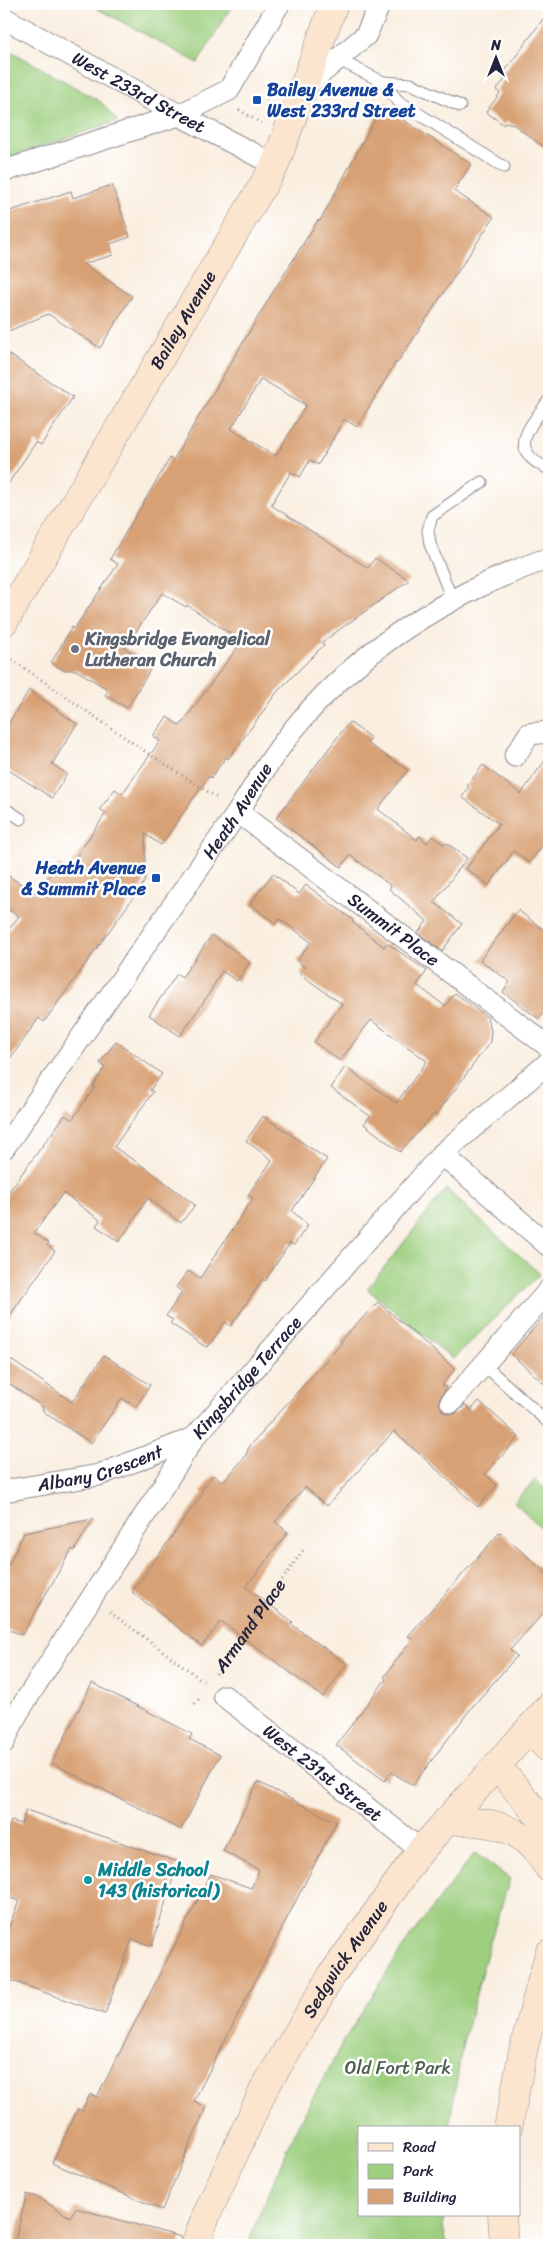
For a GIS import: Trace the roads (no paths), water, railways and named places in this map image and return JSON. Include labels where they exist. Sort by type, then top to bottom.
[{"type":"street","points":[[4,171],[179,115],[229,90],[279,4]]},
{"type":"street","name":"Bailey Avenue","points":[[4,622],[276,165],[305,87],[328,55],[334,4]]},
{"type":"street","points":[[328,55],[366,35],[380,4]]},
{"type":"street","name":"West 233rd Street","points":[[4,18],[179,115],[276,165]]},
{"type":"street","name":"Heath Avenue","points":[[4,1148],[238,812],[266,767],[304,718],[350,670],[403,629],[452,599],[507,573],[549,558]]},
{"type":"street","points":[[514,756],[530,734],[549,732]]},
{"type":"street","name":"Summit Place","points":[[238,812],[549,1047]]},
{"type":"street","name":"Kingsbridge Terrace","points":[[4,1742],[17,1714],[194,1438],[442,1154],[549,1062]]},
{"type":"street","points":[[442,1154],[549,1246]]},
{"type":"street","points":[[451,1402],[549,1290]]},
{"type":"street","name":"Albany Crescent","points":[[4,1491],[99,1475],[194,1438]]},
{"type":"street","name":"West 231st Street","points":[[216,1691],[421,1850]]},
{"type":"street","name":"Sedgwick Avenue","points":[[195,2245],[206,2216],[264,2089],[332,1975],[421,1850],[549,1707]]},
{"type":"street","points":[[530,1729],[549,1749]]},
{"type":"street","points":[[497,1766],[549,1828]]},
{"type":"street","points":[[447,1820],[482,1823],[510,1831],[526,1841],[549,1868]]},
{"type":"street","points":[[508,2126],[523,2051],[549,1953]]},
{"type":"street","points":[[502,2216],[504,2245]]},
{"type":"lane","points":[[328,55],[383,82],[411,84],[460,106]]},
{"type":"lane","points":[[383,82],[398,101],[504,167]]},
{"type":"lane","points":[[549,400],[525,434],[523,444],[526,454],[549,468]]},
{"type":"lane","points":[[452,599],[430,544],[428,530],[432,516],[482,482]]},
{"type":"lane","points":[[4,808],[21,819]]},
{"type":"lane","points":[[484,1365],[549,1423]]},
{"type":"place","name":"Bailey Avenue & West 233rd Street","points":[[257,100]]},
{"type":"place","name":"Kingsbridge Evangelical Lutheran Church","points":[[75,649]]},
{"type":"place","name":"Heath Avenue & Summit Place","points":[[156,878]]},
{"type":"place","name":"Middle School 143 (historical)","points":[[88,1880]]},
{"type":"park label","name":"Old Fort Park","points":[[398,2068]]}]
